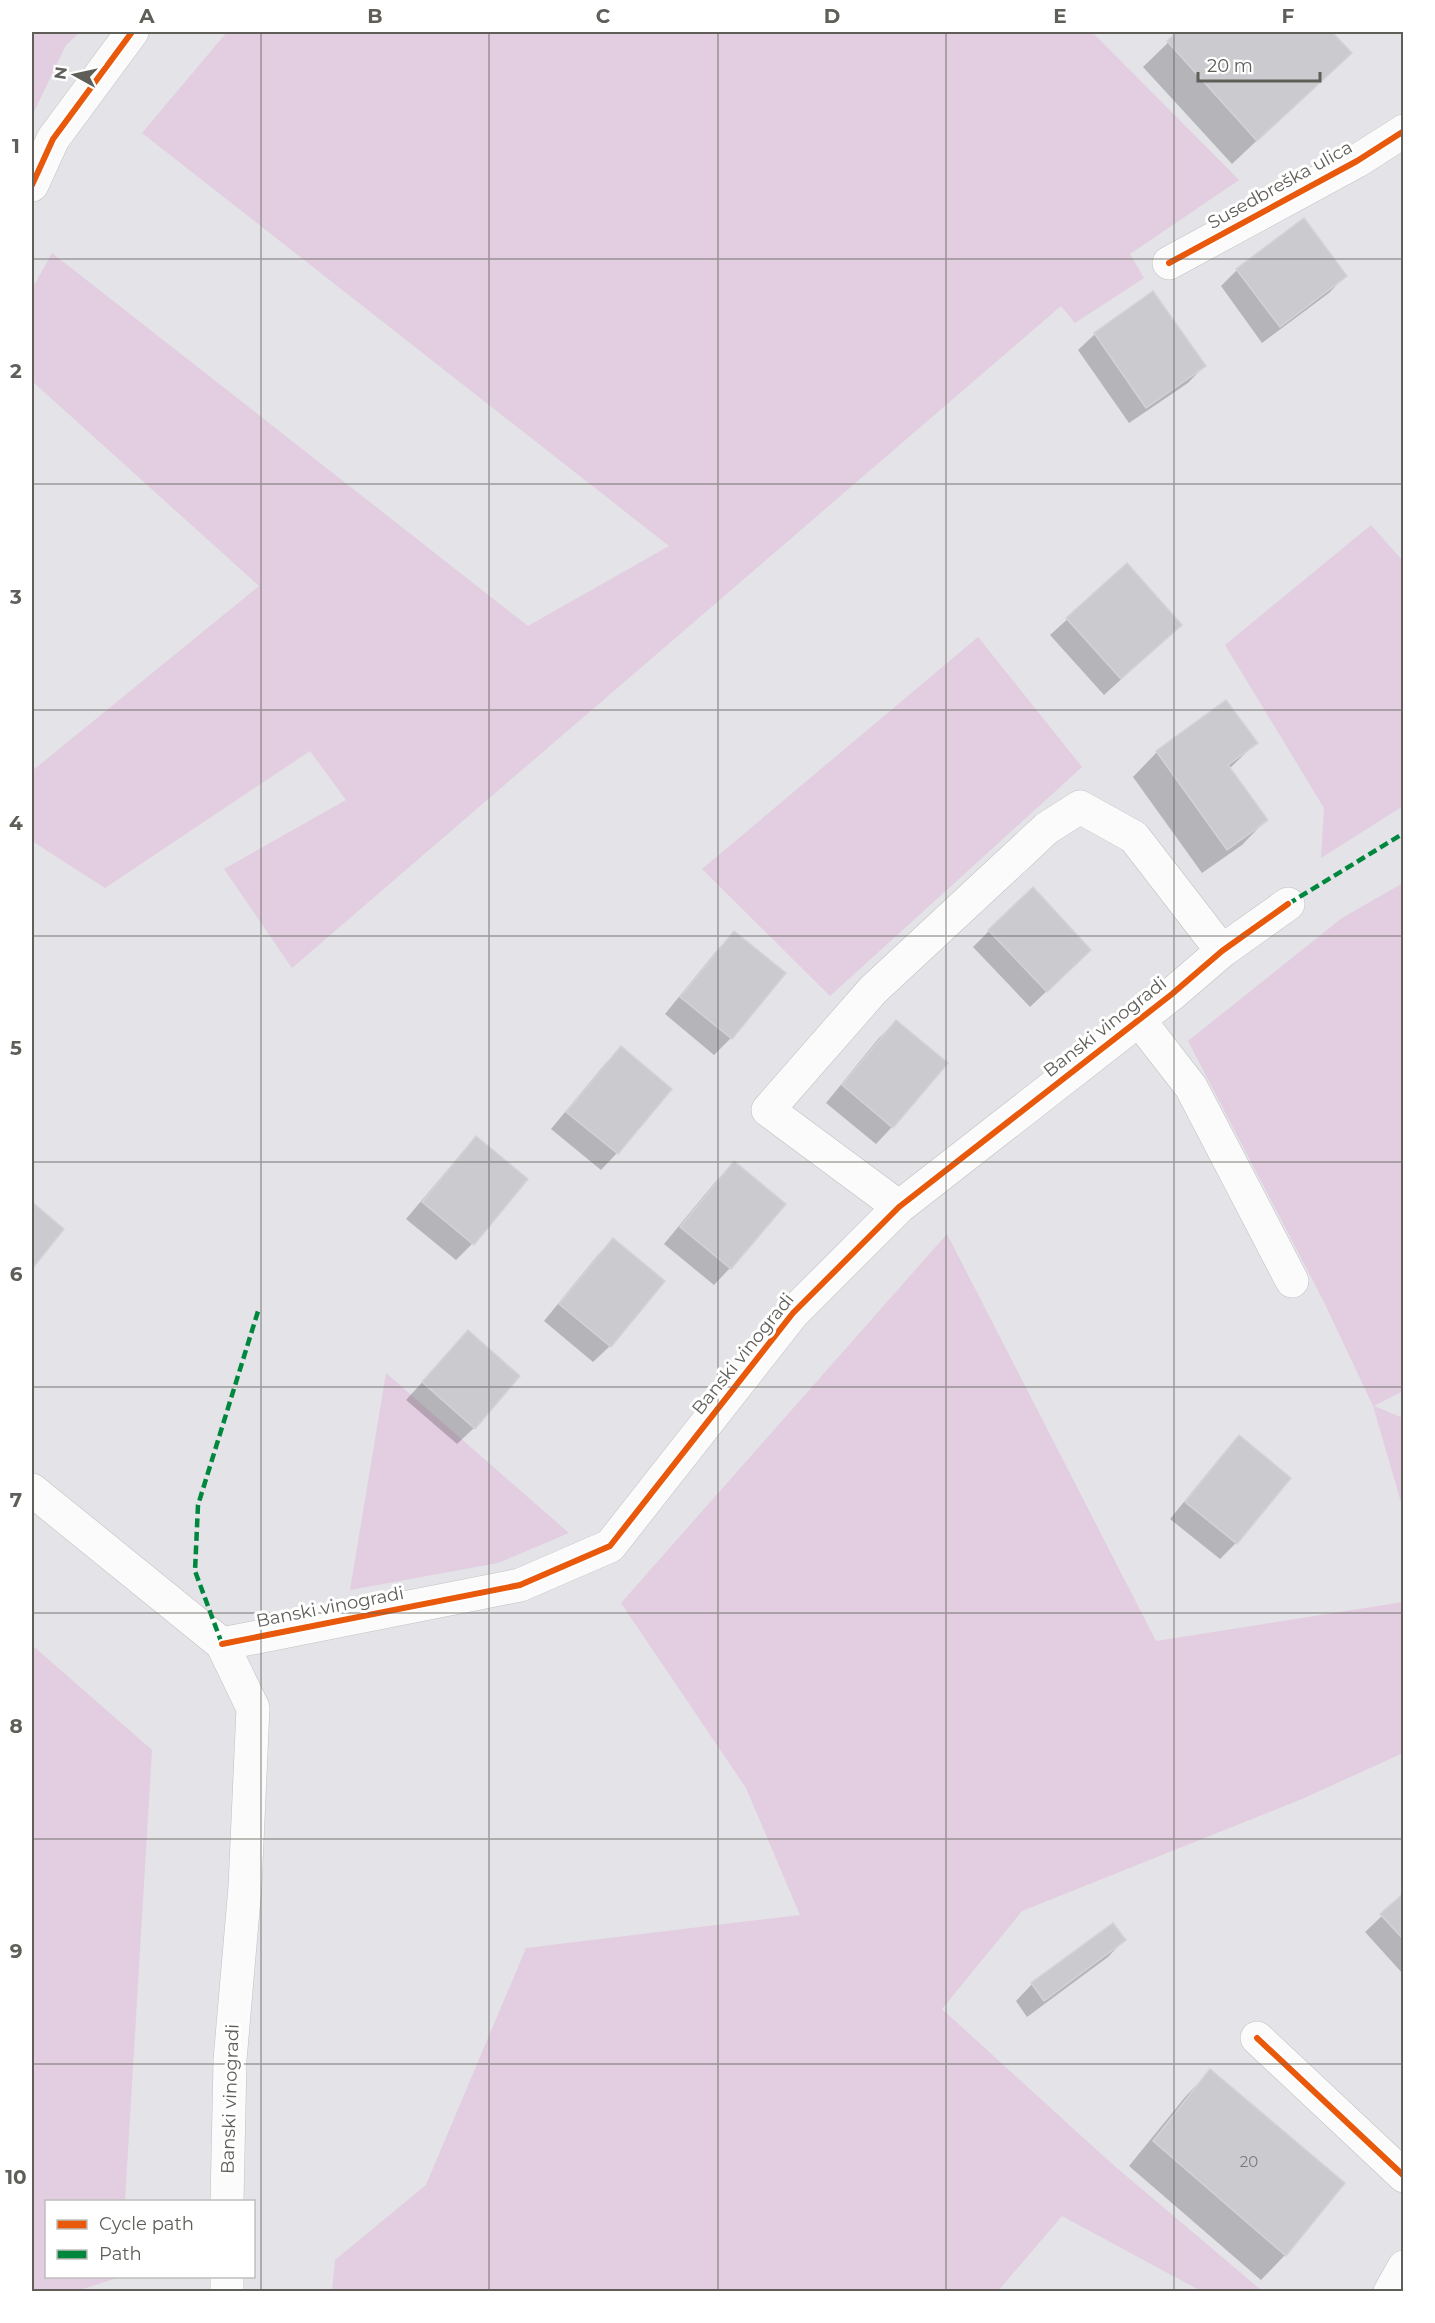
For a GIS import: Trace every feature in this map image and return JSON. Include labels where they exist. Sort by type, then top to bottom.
[{"type":"street","points":[[32,185],[53,139],[132,32]]},
{"type":"street","name":"Susedbreška ulica","points":[[1169,263],[1357,161],[1404,131]]},
{"type":"street","points":[[899,1207],[768,1110],[873,990],[1047,828],[1080,807],[1134,837],[1222,951]]},
{"type":"street","name":"Banski vinogradi","points":[[222,1644],[520,1585],[610,1546],[793,1313],[899,1207],[1139,1020],[1222,951],[1288,904]]},
{"type":"street","points":[[1139,1020],[1191,1087],[1292,1281]]},
{"type":"street","name":"Banski vinogradi","points":[[32,1490],[222,1644],[253,1708],[244,1887],[230,2060],[227,2200]]},
{"type":"street","points":[[1257,2038],[1404,2176]]},
{"type":"street","points":[[1390,2292],[1404,2267]]},
{"type":"shaded area","points":[[32,32],[80,32],[66,45],[32,116]]},
{"type":"shaded area","points":[[227,32],[1092,32],[1239,180],[1130,254],[1144,278],[1075,323],[1061,306],[292,968],[224,869],[346,800],[310,751],[105,888],[32,841],[32,771],[259,586],[32,381],[32,289],[52,253],[528,626],[669,546],[142,133]]},
{"type":"shaded area","points":[[1371,525],[1403,561],[1403,806],[1321,858],[1324,808],[1225,645]]},
{"type":"shaded area","points":[[978,637],[1082,767],[830,996],[702,869]]},
{"type":"shaded area","points":[[1403,883],[1403,1391],[1374,1406],[1403,1418],[1403,1509],[1373,1406],[1324,1302],[1188,1041],[1342,918]]},
{"type":"shaded area","points":[[947,1234],[1156,1641],[1403,1602],[1403,1753],[1302,1799],[1022,1911],[942,2009],[1111,2163],[1261,2290],[1201,2291],[1062,2216],[998,2291],[332,2291],[335,2260],[426,2185],[526,1948],[800,1915],[746,1788],[621,1603]]},
{"type":"shaded area","points":[[386,1373],[569,1533],[498,1563],[350,1590]]},
{"type":"shaded area","points":[[32,1645],[152,1750],[125,2200],[45,2200],[45,2278],[117,2278],[77,2291],[32,2291]]},
{"type":"building","points":[[1177,32],[1332,32],[1352,53],[1257,141],[1167,41]]},
{"type":"building","points":[[1304,218],[1347,276],[1280,327],[1236,269]]},
{"type":"building","points":[[1153,291],[1206,366],[1146,408],[1094,333]]},
{"type":"building","points":[[1127,563],[1182,625],[1121,679],[1066,618]]},
{"type":"building","points":[[1226,700],[1258,743],[1228,765],[1268,820],[1227,850],[1156,751]]},
{"type":"building","points":[[1033,887],[1091,950],[1047,992],[988,930]]},
{"type":"building","points":[[734,931],[786,973],[732,1039],[680,997]]},
{"type":"building","points":[[896,1020],[948,1063],[893,1128],[842,1085]]},
{"type":"building","points":[[621,1046],[672,1089],[618,1154],[566,1112]]},
{"type":"building","points":[[476,1136],[528,1179],[474,1245],[422,1202]]},
{"type":"building","points":[[734,1161],[786,1204],[731,1269],[680,1227]]},
{"type":"building","points":[[32,1202],[64,1229],[32,1269]]},
{"type":"building","points":[[613,1238],[665,1281],[611,1347],[559,1304]]},
{"type":"building","points":[[468,1330],[520,1376],[475,1429],[422,1382]]},
{"type":"building","points":[[1239,1435],[1291,1478],[1237,1544],[1185,1502]]},
{"type":"building","points":[[1404,1893],[1404,1940],[1380,1914]]},
{"type":"building","points":[[1113,1923],[1126,1940],[1044,2001],[1031,1983]]},
{"type":"building","points":[[1210,2069],[1345,2183],[1286,2256],[1153,2141]]},
{"type":"marked path","points":[[1288,904],[1404,833]]},
{"type":"marked path","points":[[222,1644],[195,1571],[198,1505],[259,1308]]},
{"type":"cycle path","points":[[32,185],[53,139],[132,32]]},
{"type":"cycle path","points":[[1169,263],[1357,161],[1404,131]]},
{"type":"cycle path","points":[[222,1644],[520,1585],[610,1546],[793,1313],[899,1207],[1172,994],[1222,951],[1288,904]]},
{"type":"cycle path","points":[[1257,2038],[1404,2176]]}]
